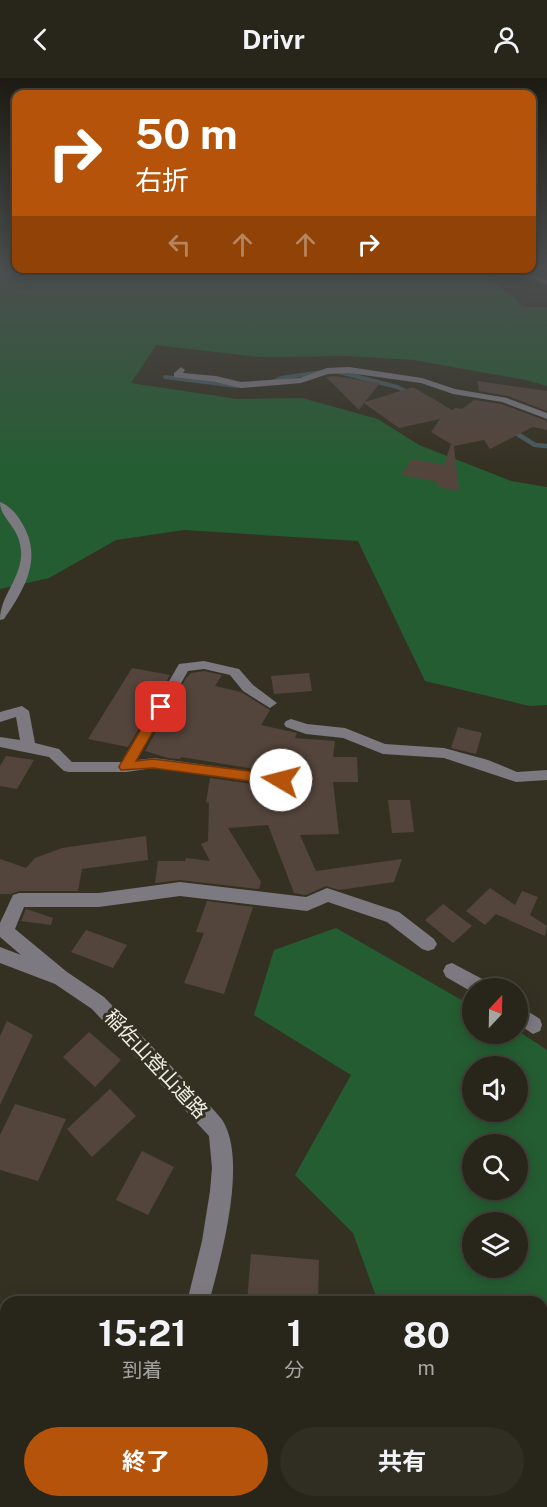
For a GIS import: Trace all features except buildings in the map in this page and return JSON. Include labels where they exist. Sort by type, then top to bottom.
[{"type":"street","points":[[181,370],[177,375],[216,379],[242,385],[301,380],[327,371],[349,370],[382,374],[504,400],[547,416]]},
{"type":"street","points":[[0,505],[14,516],[28,544],[25,568],[17,589],[0,616]]},
{"type":"street","points":[[126,767],[184,667],[204,665],[234,672],[248,688],[270,703]]},
{"type":"street","points":[[0,717],[22,711],[28,747]]},
{"type":"street","points":[[291,724],[306,729],[345,733],[383,749],[444,753],[483,764],[516,777],[547,775]]},
{"type":"street","points":[[0,742],[54,753],[69,767],[126,767],[153,763],[281,780],[288,798]]},
{"type":"street","points":[[61,978],[5,931],[19,900],[99,900],[180,889],[307,904],[327,896],[393,917],[428,944]]},
{"type":"street","name":"稲佐山登山道路","points":[[0,955],[61,978],[98,1003],[204,1114],[218,1132],[223,1166],[211,1254],[200,1296]]},
{"type":"street","points":[[453,972],[464,978]]},
{"type":"street","points":[[528,1021],[533,1025]]},
{"type":"green space","points":[[0,335],[547,335],[547,386],[526,380],[414,360],[348,356],[258,357],[156,345],[131,383],[237,399],[302,398],[378,419],[419,445],[511,481],[547,487],[547,705],[530,706],[425,681],[358,541],[184,530],[116,540],[49,578],[0,589]]},
{"type":"green space","points":[[336,928],[462,1000],[462,1044],[528,1044],[528,1038],[547,1050],[547,1296],[376,1296],[353,1233],[295,1175],[351,1075],[254,1015],[274,950]]},
{"type":"waterway","points":[[272,382],[281,378],[322,372]]},
{"type":"waterway","points":[[339,372],[397,387],[412,394]]},
{"type":"waterway","points":[[165,377],[237,386]]},
{"type":"waterway","points":[[511,430],[535,445],[547,446]]},
{"type":"route","points":[[161,707],[126,767],[153,763],[281,780]]}]
